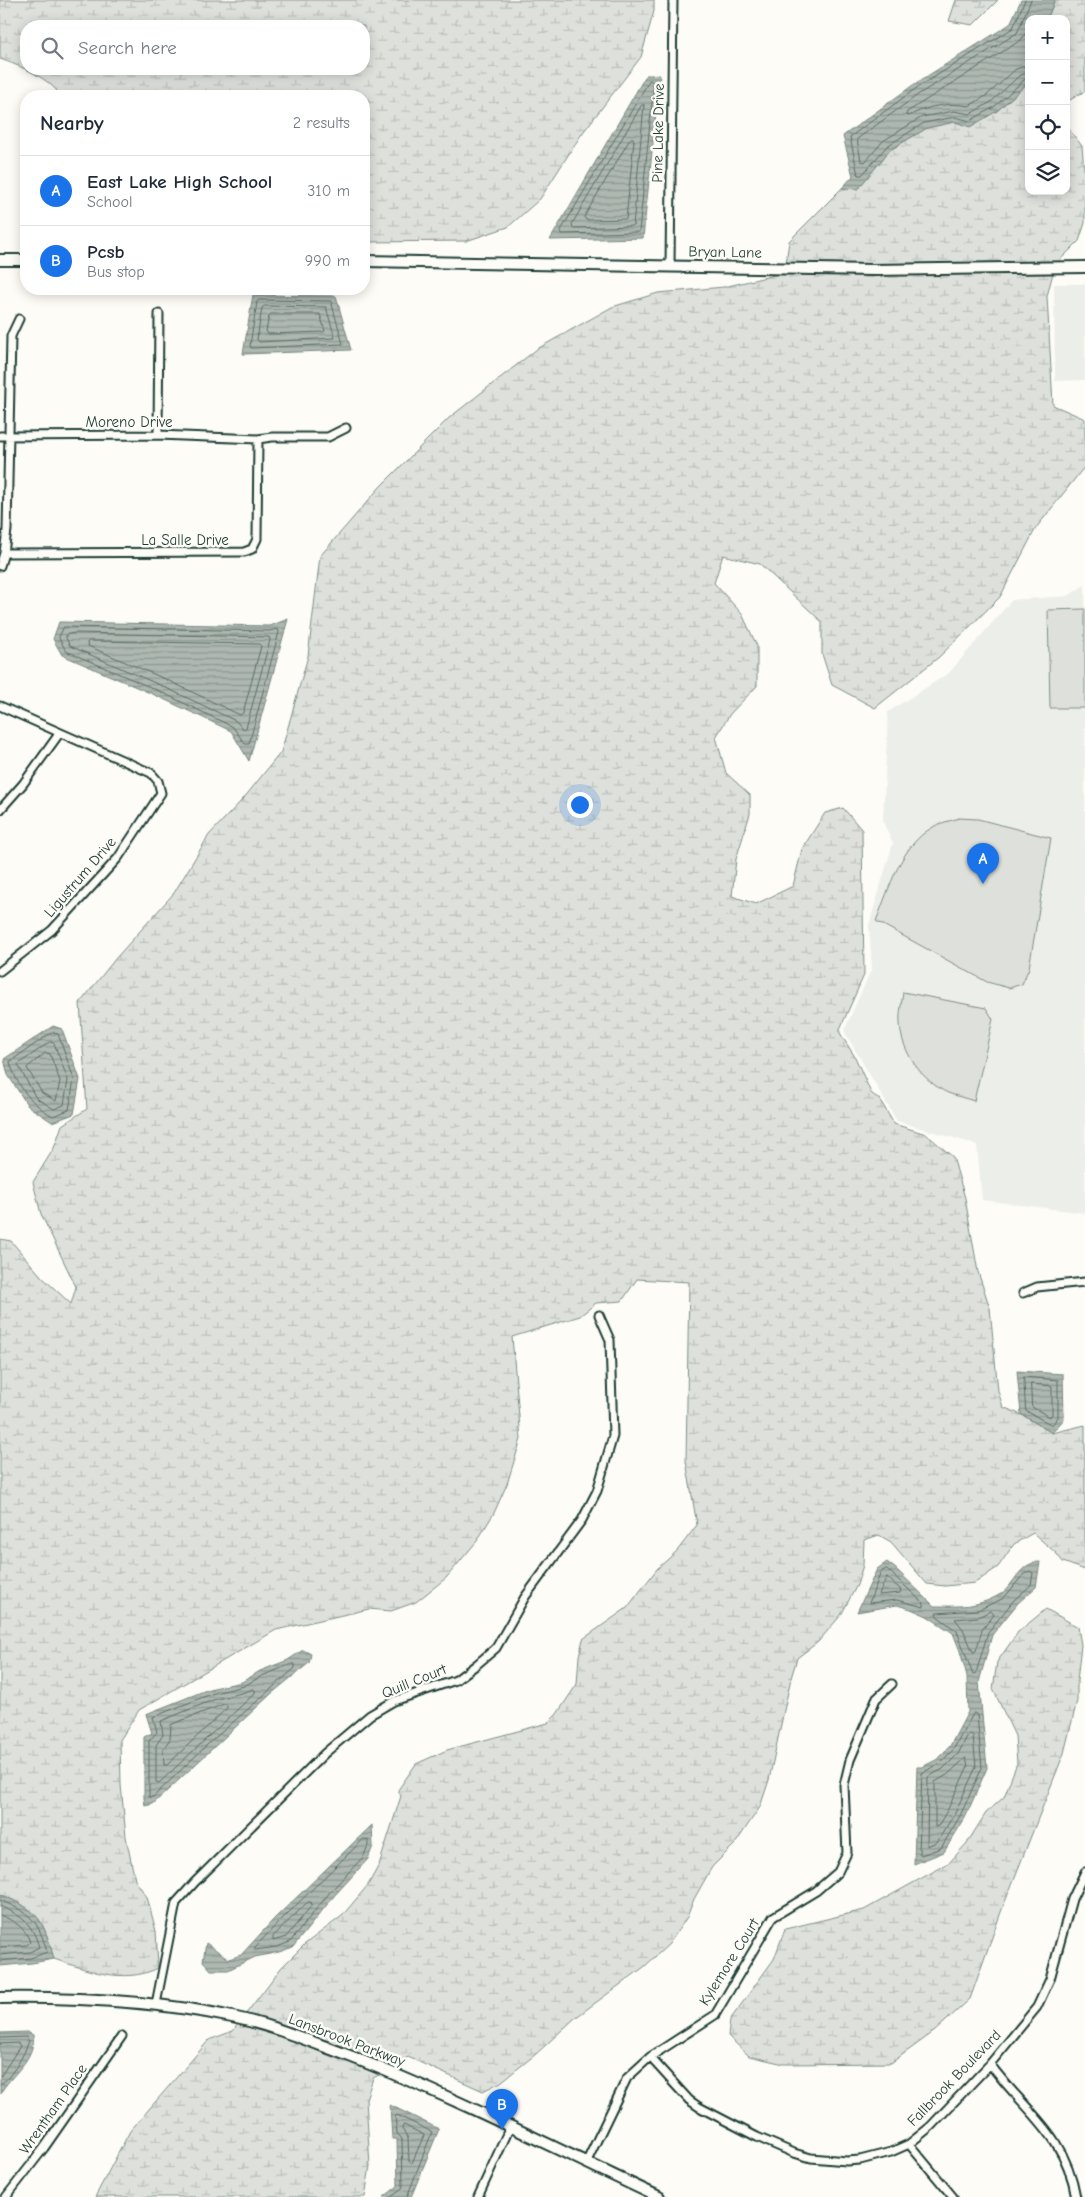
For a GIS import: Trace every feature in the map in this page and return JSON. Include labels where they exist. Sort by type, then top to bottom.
[{"type":"street","name":"Pine Lake Drive","points":[[670,265],[673,0]]},
{"type":"street","points":[[0,260],[20,260]]},
{"type":"street","name":"Bryan Lane","points":[[370,261],[873,270],[1085,267]]},
{"type":"street","points":[[158,435],[159,314]]},
{"type":"street","points":[[0,566],[4,553],[10,436],[11,336],[20,319]]},
{"type":"street","points":[[258,439],[272,437],[328,437],[346,428]]},
{"type":"street","name":"Moreno Drive","points":[[0,436],[158,435],[258,439]]},
{"type":"street","name":"La Salle Drive","points":[[4,553],[244,552],[252,549],[257,539],[258,439]]},
{"type":"street","name":"Ligustrum Drive","points":[[0,706],[58,734],[151,773],[158,781],[161,793],[118,858],[52,930],[0,971]]},
{"type":"street","points":[[0,810],[23,784],[58,734]]},
{"type":"street","points":[[1023,1293],[1036,1286],[1085,1282]]},
{"type":"street","name":"Quill Court","points":[[156,2004],[176,1903],[188,1889],[325,1753],[370,1716],[394,1701],[456,1680],[496,1648],[525,1597],[582,1520],[597,1491],[613,1436],[610,1340],[599,1315]]},
{"type":"street","name":"Kylemore Court","points":[[586,2163],[628,2078],[650,2057],[715,2014],[773,1917],[816,1891],[838,1872],[847,1853],[844,1785],[850,1760],[876,1699],[892,1684]]},
{"type":"street","name":"Fallbrook Boulevard","points":[[650,2057],[689,2100],[699,2107],[757,2137],[794,2153],[827,2161],[860,2160],[891,2152],[909,2144],[930,2127],[990,2064],[1038,2007],[1050,1979],[1072,1899],[1085,1872]]},
{"type":"street","name":"Lansbrook Parkway","points":[[0,1998],[113,2000],[156,2004],[233,2017],[286,2032],[398,2075],[659,2197]]},
{"type":"street","name":"Wrentham Place","points":[[6,2197],[44,2148],[122,2036]]},
{"type":"street","points":[[990,2064],[1050,2132],[1067,2163],[1076,2197]]},
{"type":"street","points":[[478,2197],[510,2127]]},
{"type":"street","points":[[909,2144],[952,2197]]},
{"type":"shaded area","points":[[1054,284],[1085,284],[1085,380],[1055,381]]},
{"type":"shaded area","points":[[1085,585],[1085,1213],[982,1200],[977,1145],[897,1121],[844,1031],[872,968],[869,925],[893,843],[883,822],[888,712],[949,673],[1012,600],[1068,596]]},
{"type":"green space","points":[[0,0],[654,0],[654,11],[641,57],[581,135],[540,199],[508,227],[466,241],[370,242],[370,90],[56,90],[36,75],[370,75],[370,20],[20,20],[20,67],[0,59]]},
{"type":"green space","points":[[956,0],[998,0],[973,25],[949,21]]},
{"type":"green space","points":[[1055,0],[1085,0],[1085,91],[1070,100],[1070,15],[1049,15]]},
{"type":"green space","points":[[1025,86],[1025,195],[1070,195],[1070,131],[1082,146],[1085,181],[1085,223],[1079,241],[1058,262],[873,265],[786,263],[789,241],[842,188],[858,188],[890,150],[927,128],[997,111]]},
{"type":"green space","points":[[783,273],[873,275],[1053,273],[1047,296],[1053,405],[1085,419],[1085,466],[1036,528],[1000,597],[939,657],[875,708],[832,685],[822,654],[822,622],[760,564],[723,555],[714,583],[742,614],[757,646],[757,686],[730,714],[716,737],[726,773],[750,795],[750,814],[736,859],[732,896],[756,904],[793,886],[802,849],[825,813],[843,808],[862,830],[864,975],[840,1029],[840,1033],[855,1057],[871,1093],[880,1100],[894,1124],[926,1134],[953,1157],[965,1198],[978,1272],[990,1308],[998,1391],[1003,1407],[1024,1416],[1052,1433],[1085,1425],[1085,1570],[1063,1562],[1056,1553],[1033,1533],[1014,1544],[998,1567],[975,1583],[945,1586],[927,1584],[891,1542],[879,1535],[864,1540],[863,1565],[857,1585],[841,1615],[818,1642],[797,1658],[769,1780],[760,1807],[735,1844],[712,1867],[694,1899],[687,1917],[669,1944],[644,1967],[575,2018],[536,2054],[501,2082],[483,2091],[408,2057],[392,2067],[288,2027],[245,2015],[281,1968],[305,1944],[342,1916],[368,1885],[379,1865],[401,1796],[398,1790],[416,1764],[447,1750],[548,1723],[557,1714],[577,1684],[579,1656],[583,1639],[627,1608],[657,1569],[677,1551],[697,1525],[686,1461],[689,1282],[637,1279],[622,1301],[596,1303],[580,1316],[512,1337],[521,1439],[507,1484],[494,1513],[477,1541],[446,1578],[416,1602],[391,1611],[369,1609],[276,1630],[139,1710],[120,1740],[121,1785],[126,1837],[135,1880],[147,1897],[156,1931],[158,1968],[145,1973],[119,1976],[92,1971],[54,1959],[46,1934],[38,1918],[32,1911],[0,1894],[0,1239],[11,1241],[42,1277],[71,1304],[76,1287],[41,1214],[33,1182],[54,1148],[62,1125],[87,1109],[80,1003],[116,958],[174,893],[209,835],[244,798],[281,752],[308,656],[320,556],[380,487],[449,418],[537,349],[612,307],[658,293],[724,287]]},
{"type":"green space","points":[[1085,609],[1085,708],[1050,708],[1048,610]]},
{"type":"green space","points":[[959,818],[978,819],[1051,838],[1029,968],[1022,984],[1009,988],[987,982],[876,921],[897,868],[912,845],[933,827]]},
{"type":"green space","points":[[903,992],[986,1008],[993,1019],[974,1101],[948,1093],[939,1088],[922,1073],[909,1055],[901,1034],[900,1015]]},
{"type":"green space","points":[[1046,1609],[1078,1627],[1081,1645],[1077,1701],[1064,1753],[1001,1912],[970,1999],[935,2031],[891,2063],[784,2064],[749,2056],[728,2036],[730,2020],[774,1959],[785,1929],[864,1910],[949,1863],[967,1843],[986,1813],[1004,1797],[1017,1763],[1015,1736],[993,1689],[997,1662],[1018,1632]]},
{"type":"green space","points":[[238,2024],[285,2037],[381,2074],[373,2078],[366,2099],[370,2166],[365,2197],[95,2197],[130,2131],[209,2040],[233,2031]]},
{"type":"water","points":[[1021,0],[1055,0],[1049,15],[1025,15],[1025,86],[997,111],[970,127],[955,122],[927,128],[890,150],[858,189],[842,188],[853,176],[843,136],[913,85],[1010,24]]},
{"type":"water","points":[[646,75],[660,75],[643,238],[550,240]]},
{"type":"water","points":[[253,295],[336,296],[351,350],[243,354]]},
{"type":"water","points":[[288,619],[249,761],[231,731],[157,696],[62,655],[53,639],[59,622],[270,626]]},
{"type":"water","points":[[53,1026],[62,1029],[80,1079],[74,1114],[52,1122],[28,1106],[8,1075],[4,1059]]},
{"type":"water","points":[[1017,1371],[1063,1374],[1064,1419],[1052,1433],[1021,1414]]},
{"type":"water","points":[[887,1562],[934,1606],[951,1606],[975,1604],[991,1599],[1004,1591],[1027,1566],[1040,1562],[1036,1587],[1018,1603],[992,1635],[979,1682],[987,1768],[965,1818],[944,1852],[914,1864],[917,1767],[922,1767],[936,1760],[950,1746],[968,1712],[967,1676],[953,1633],[927,1616],[897,1605],[857,1612],[877,1569]]},
{"type":"water","points":[[303,1650],[311,1654],[309,1663],[271,1694],[153,1804],[145,1806],[144,1737],[152,1733],[146,1714],[209,1689],[242,1682],[260,1671],[288,1660]]},
{"type":"water","points":[[372,1825],[373,1846],[368,1859],[334,1896],[293,1947],[255,1957],[228,1970],[211,1970],[203,1961],[206,1943],[229,1959],[241,1955],[275,1918]]},
{"type":"water","points":[[0,1894],[32,1911],[38,1918],[46,1934],[54,1959],[0,1966]]},
{"type":"water","points":[[27,2032],[33,2035],[31,2052],[27,2060],[0,2094],[0,2033]]},
{"type":"water","points":[[390,2105],[439,2129],[411,2197],[384,2197],[398,2186],[397,2139],[392,2139]]},
{"type":"place","name":"East Lake High School","points":[[983,884]]},
{"type":"place","name":"Pcsb","points":[[502,2130]]}]
